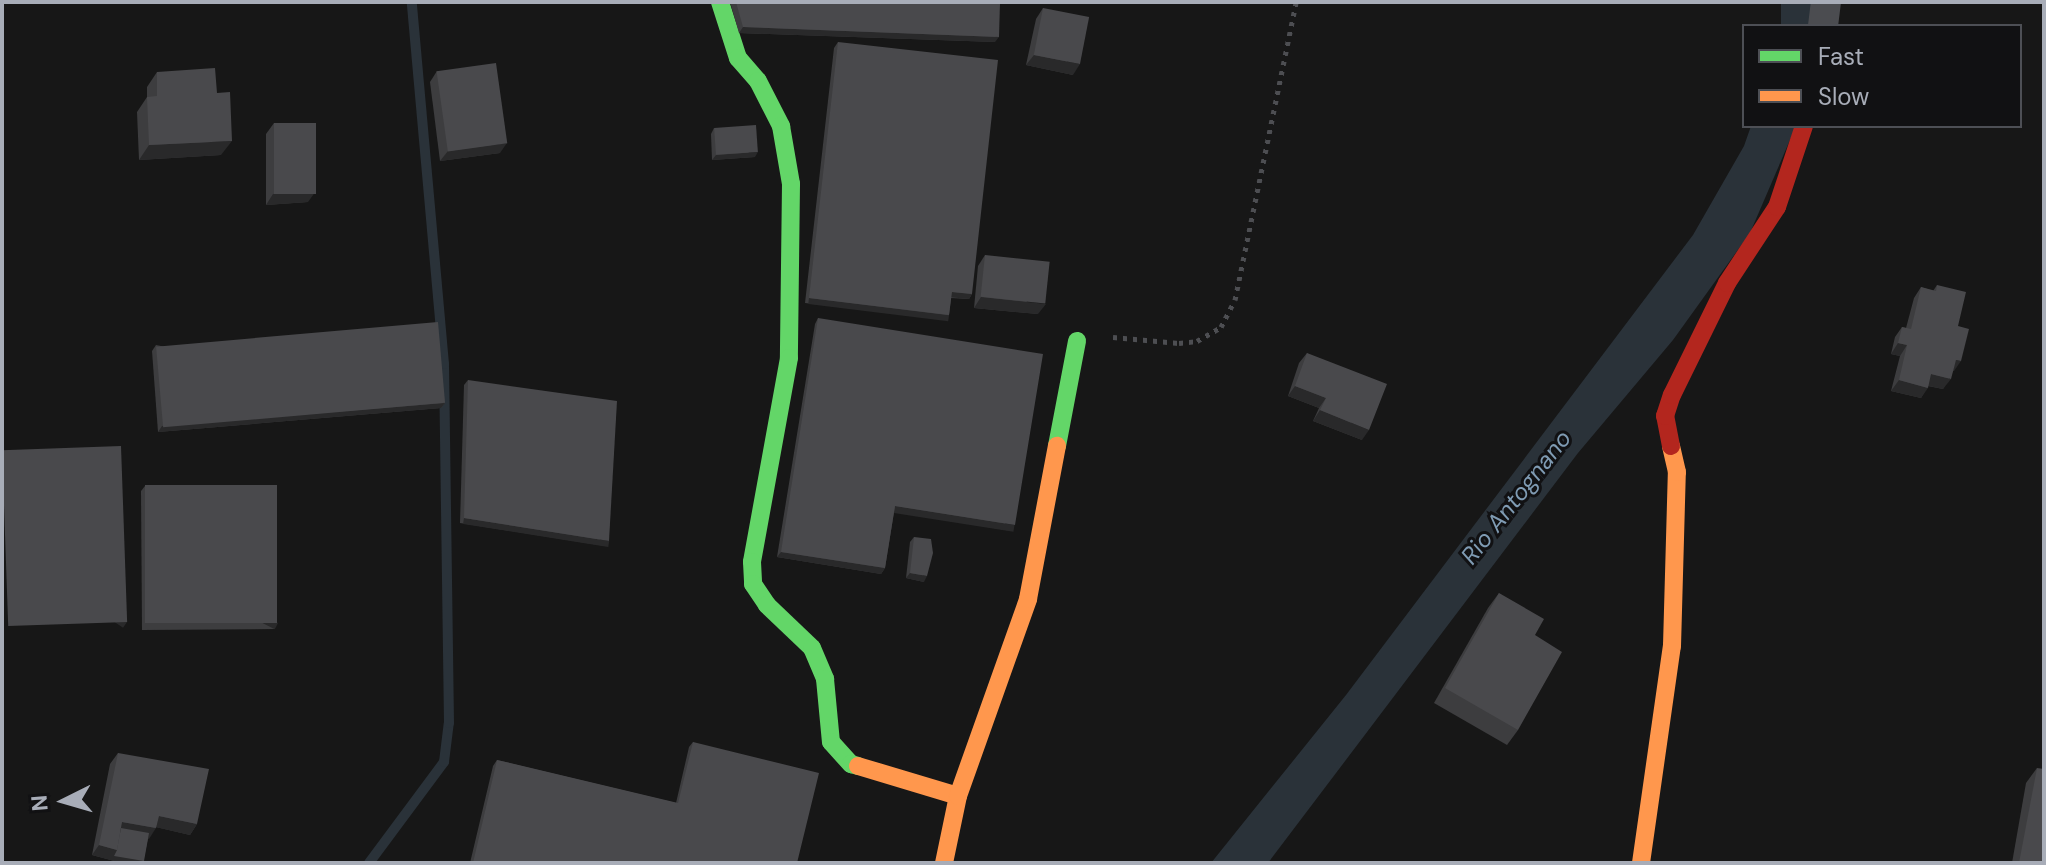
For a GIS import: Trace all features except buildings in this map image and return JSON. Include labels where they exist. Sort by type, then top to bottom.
[{"type":"street","points":[[720,2],[738,58],[758,81],[781,126],[791,184],[789,358],[752,562],[753,584],[767,605],[812,648],[825,679],[831,742],[851,764],[958,796]]},
{"type":"street","points":[[1823,24],[1826,2]]},
{"type":"street","points":[[1641,863],[1672,646],[1677,472],[1665,416],[1672,395],[1727,283],[1777,207],[1803,128]]},
{"type":"street","points":[[944,863],[958,796],[1028,599],[1077,341]]},
{"type":"path","points":[[1077,341],[1097,336],[1179,343],[1197,341],[1221,327],[1235,300],[1296,2]]},
{"type":"water","points":[[1781,2],[1815,2],[1815,24],[1781,24]]},
{"type":"water","name":"Rio Antognano","points":[[1750,128],[1795,128],[1750,233],[1673,340],[1578,453],[1268,863],[1211,863],[1346,695],[1693,235],[1744,146]]},
{"type":"waterway","points":[[369,863],[444,762],[449,723],[444,364],[412,2]]},
{"type":"traffic: fast","points":[[720,2],[738,58],[758,81],[781,126],[791,184],[789,358],[752,562],[753,584],[767,605],[812,648],[825,679],[831,742],[851,764],[858,766]]},
{"type":"traffic: fast","points":[[1057,446],[1077,341]]},
{"type":"traffic: slow","points":[[944,863],[958,796],[1028,599],[1057,446]]},
{"type":"traffic: slow","points":[[1641,863],[1672,646],[1677,472],[1671,446]]},
{"type":"traffic: slow","points":[[858,766],[958,796]]},
{"type":"traffic: jam","points":[[1671,446],[1665,416],[1672,395],[1727,283],[1777,207],[1803,128]]}]
